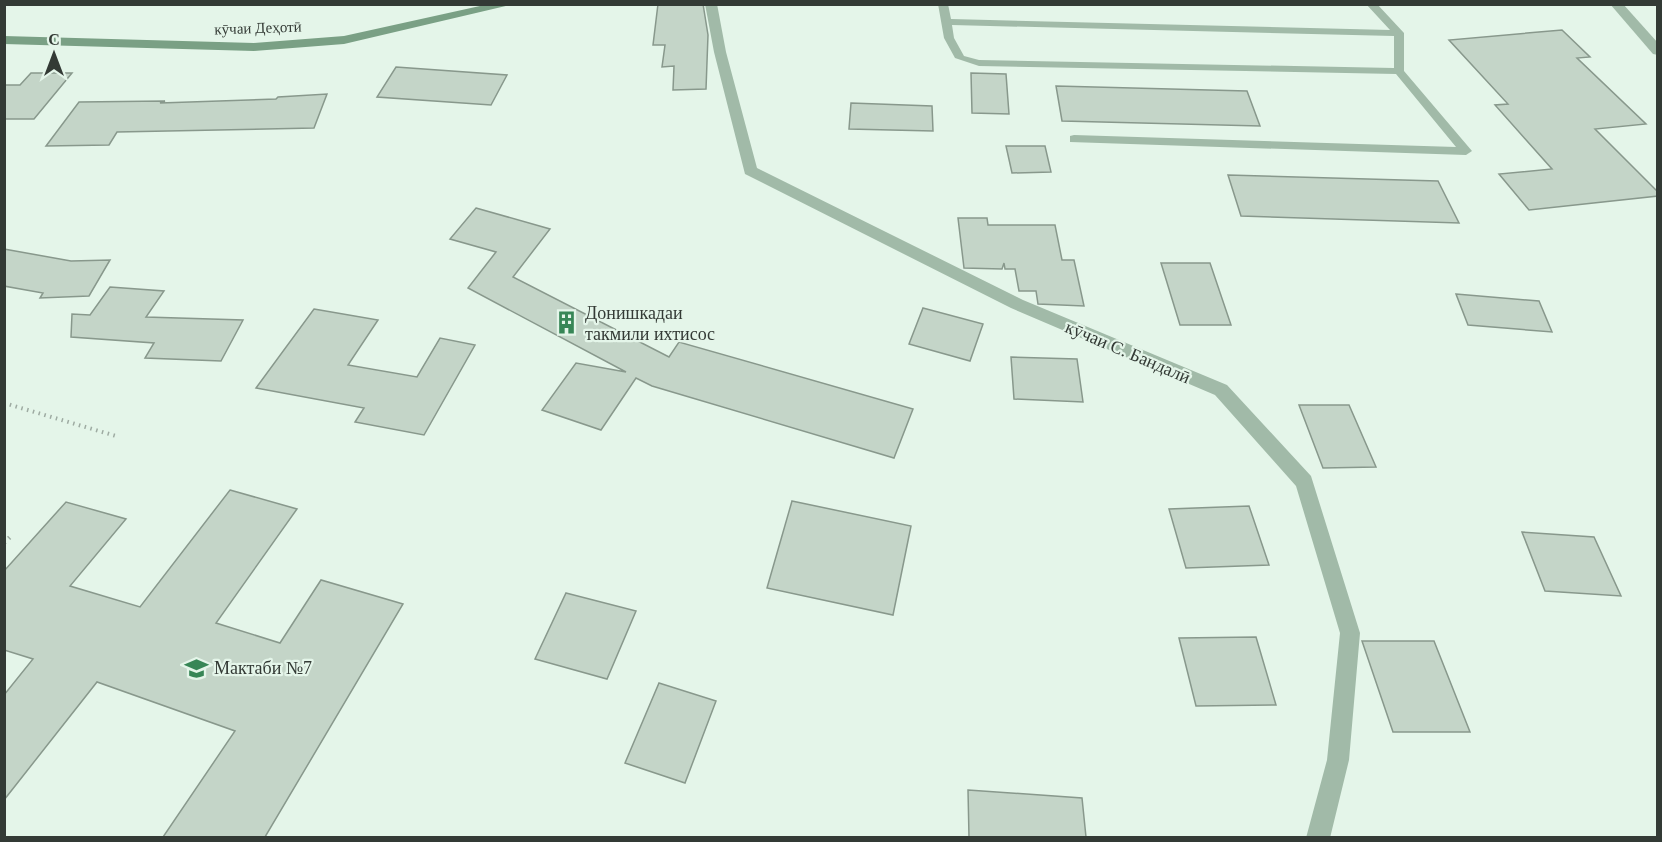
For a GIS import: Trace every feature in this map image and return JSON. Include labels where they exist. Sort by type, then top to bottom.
[{"type":"main road","name":"кӯчаи Деҳотӣ","points":[[4,40],[254,47],[344,40],[508,4]]},
{"type":"street","name":"кӯчаи С. Бандалӣ","points":[[711,4],[720,52],[750,171],[1017,304],[1221,390],[1304,483],[1350,633],[1338,760],[1318,837]]},
{"type":"street","points":[[1616,4],[1658,51]]},
{"type":"lane","points":[[943,4],[949,38],[960,58],[979,63],[1399,71]]},
{"type":"lane","points":[[1074,139],[1466,151],[1399,71],[1399,33],[1371,4]]},
{"type":"lane","points":[[946,22],[1399,33]]},
{"type":"path","points":[[4,403],[116,436]]},
{"type":"path","points":[[4,543],[10,537]]},
{"type":"building","points":[[658,4],[703,4],[708,35],[706,89],[673,90],[674,66],[662,67],[665,45],[653,45]]},
{"type":"building","points":[[1562,30],[1590,57],[1577,58],[1646,124],[1595,129],[1658,192],[1658,196],[1529,210],[1499,174],[1552,169],[1495,105],[1508,104],[1449,40]]},
{"type":"building","points":[[396,67],[507,75],[491,105],[377,97]]},
{"type":"building","points":[[31,73],[72,73],[34,119],[4,119],[4,85],[20,85]]},
{"type":"building","points":[[971,73],[1006,74],[1009,114],[972,113]]},
{"type":"building","points":[[1056,86],[1247,91],[1260,126],[1062,121]]},
{"type":"building","points":[[327,94],[314,128],[117,132],[109,145],[46,146],[79,102],[165,101],[160,103],[276,99]]},
{"type":"building","points":[[851,103],[932,106],[933,131],[849,129]]},
{"type":"building","points":[[1006,146],[1045,146],[1051,172],[1012,173]]},
{"type":"building","points":[[1228,175],[1438,181],[1459,223],[1241,216]]},
{"type":"building","points":[[476,208],[550,229],[513,277],[669,357],[679,342],[913,409],[894,458],[652,386],[636,378],[601,430],[542,410],[576,363],[626,372],[468,288],[496,252],[450,239]]},
{"type":"building","points":[[958,218],[987,218],[988,225],[1055,225],[1062,260],[1074,260],[1084,306],[1038,304],[1036,291],[1019,291],[1015,269],[1005,269],[1004,263],[1002,269],[964,268]]},
{"type":"building","points":[[4,249],[71,261],[110,260],[89,296],[40,298],[43,293],[4,286]]},
{"type":"building","points":[[1161,263],[1210,263],[1231,325],[1180,325]]},
{"type":"building","points":[[110,287],[164,291],[146,317],[243,320],[221,361],[145,358],[154,343],[71,337],[72,314],[90,315]]},
{"type":"building","points":[[1456,294],[1539,301],[1552,332],[1468,325]]},
{"type":"building","points":[[923,308],[983,324],[970,361],[909,344]]},
{"type":"building","points":[[314,309],[378,320],[348,365],[417,377],[440,338],[475,345],[424,435],[355,422],[364,408],[256,388]]},
{"type":"building","points":[[1011,357],[1077,359],[1083,402],[1014,399]]},
{"type":"building","points":[[1299,405],[1349,405],[1376,467],[1323,468]]},
{"type":"building","name":"Мактаби №7","points":[[230,490],[297,509],[216,623],[280,643],[321,580],[403,604],[265,837],[163,837],[235,731],[97,682],[4,800],[4,695],[33,659],[4,650],[4,571],[66,502],[126,519],[70,586],[140,607]]},
{"type":"building","points":[[792,501],[911,526],[893,615],[767,588]]},
{"type":"building","points":[[1249,506],[1269,565],[1186,568],[1169,509]]},
{"type":"building","points":[[1522,532],[1594,537],[1621,596],[1545,591]]},
{"type":"building","points":[[566,593],[636,611],[607,679],[535,659]]},
{"type":"building","points":[[1256,637],[1276,705],[1196,706],[1179,638]]},
{"type":"building","points":[[1362,641],[1434,641],[1470,732],[1393,732]]},
{"type":"building","points":[[659,683],[716,701],[685,783],[625,763]]},
{"type":"building","points":[[968,790],[1082,798],[1086,837],[969,837]]},
{"type":"place","name":"Донишкадаи такмили ихтисос","points":[[567,323]]},
{"type":"place","name":"Мактаби №7","points":[[196,668]]}]
